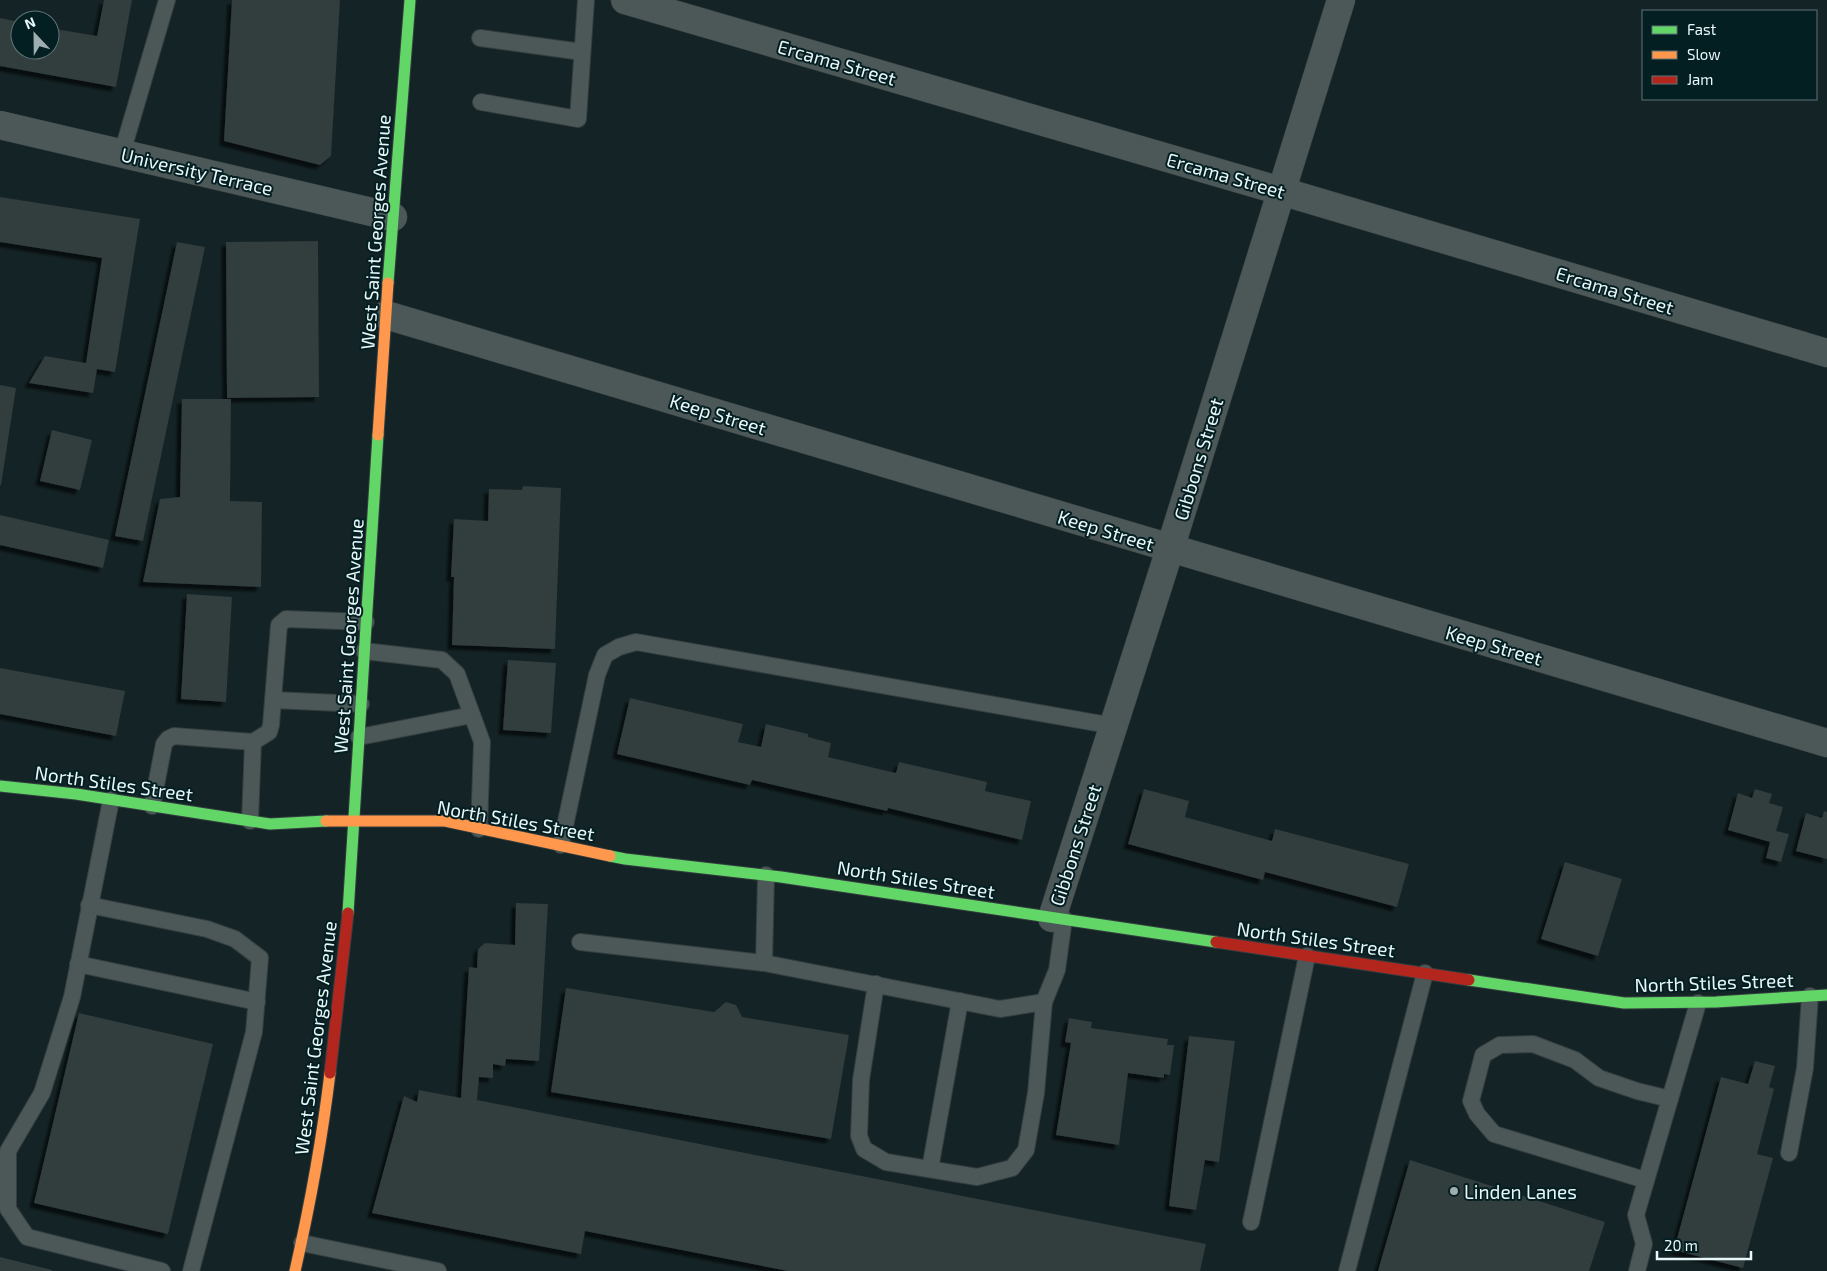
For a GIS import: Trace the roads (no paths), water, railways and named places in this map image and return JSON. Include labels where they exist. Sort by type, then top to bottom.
[{"type":"main road","name":"West Saint Georges Avenue","points":[[295,1271],[310,1205],[325,1116],[348,911],[386,315],[410,0]]},
{"type":"main road","name":"North Stiles Street","points":[[0,786],[111,800],[270,824],[354,820],[445,822],[625,859],[766,875],[1624,1003],[1698,1003],[1827,995]]},
{"type":"street","name":"Ercama Street","points":[[625,0],[1281,191],[1827,353]]},
{"type":"street","name":"Gibbons Street","points":[[1058,918],[1114,726],[1341,0]]},
{"type":"street","name":"University Terrace","points":[[0,125],[393,217]]},
{"type":"street","name":"Keep Street","points":[[386,315],[1827,744]]},
{"type":"lane","points":[[122,154],[167,0]]},
{"type":"lane","points":[[481,102],[578,119],[586,0]]},
{"type":"lane","points":[[480,38],[582,52]]},
{"type":"lane","points":[[152,806],[164,744],[168,739],[174,736],[253,742],[268,732],[271,725],[279,625],[282,621],[286,619],[366,622]]},
{"type":"lane","points":[[562,845],[597,675],[605,655],[636,642],[1114,726]]},
{"type":"lane","points":[[364,651],[442,660],[457,674],[482,742],[479,829]]},
{"type":"lane","points":[[273,700],[361,704]]},
{"type":"lane","points":[[359,737],[472,715]]},
{"type":"lane","points":[[250,820],[253,742]]},
{"type":"lane","points":[[111,800],[72,997],[42,1094],[8,1151],[8,1210],[28,1237],[162,1271]]},
{"type":"lane","points":[[764,963],[766,875]]},
{"type":"lane","points":[[90,905],[207,930],[235,939],[260,958],[254,1032],[191,1271]]},
{"type":"lane","points":[[876,984],[861,1080],[859,1136],[864,1149],[886,1162],[977,1177],[1012,1168],[1026,1150],[1036,1093],[1044,1002],[1057,970],[1058,918]]},
{"type":"lane","points":[[580,942],[764,963],[1000,1009],[1044,1002]]},
{"type":"lane","points":[[1251,1222],[1307,956]]},
{"type":"lane","points":[[78,964],[257,1002]]},
{"type":"lane","points":[[1347,1271],[1425,973]]},
{"type":"lane","points":[[1789,1153],[1805,1068],[1810,996]]},
{"type":"lane","points":[[930,1169],[960,1001]]},
{"type":"lane","points":[[1636,1271],[1644,1244],[1636,1215],[1698,1003]]},
{"type":"lane","points":[[1645,1180],[1494,1134],[1477,1114],[1472,1101],[1483,1055],[1500,1045],[1533,1044],[1574,1060],[1599,1078],[1637,1091],[1670,1099]]},
{"type":"lane","points":[[302,1242],[438,1271]]},
{"type":"place","name":"Linden Lanes","points":[[1454,1191]]}]
